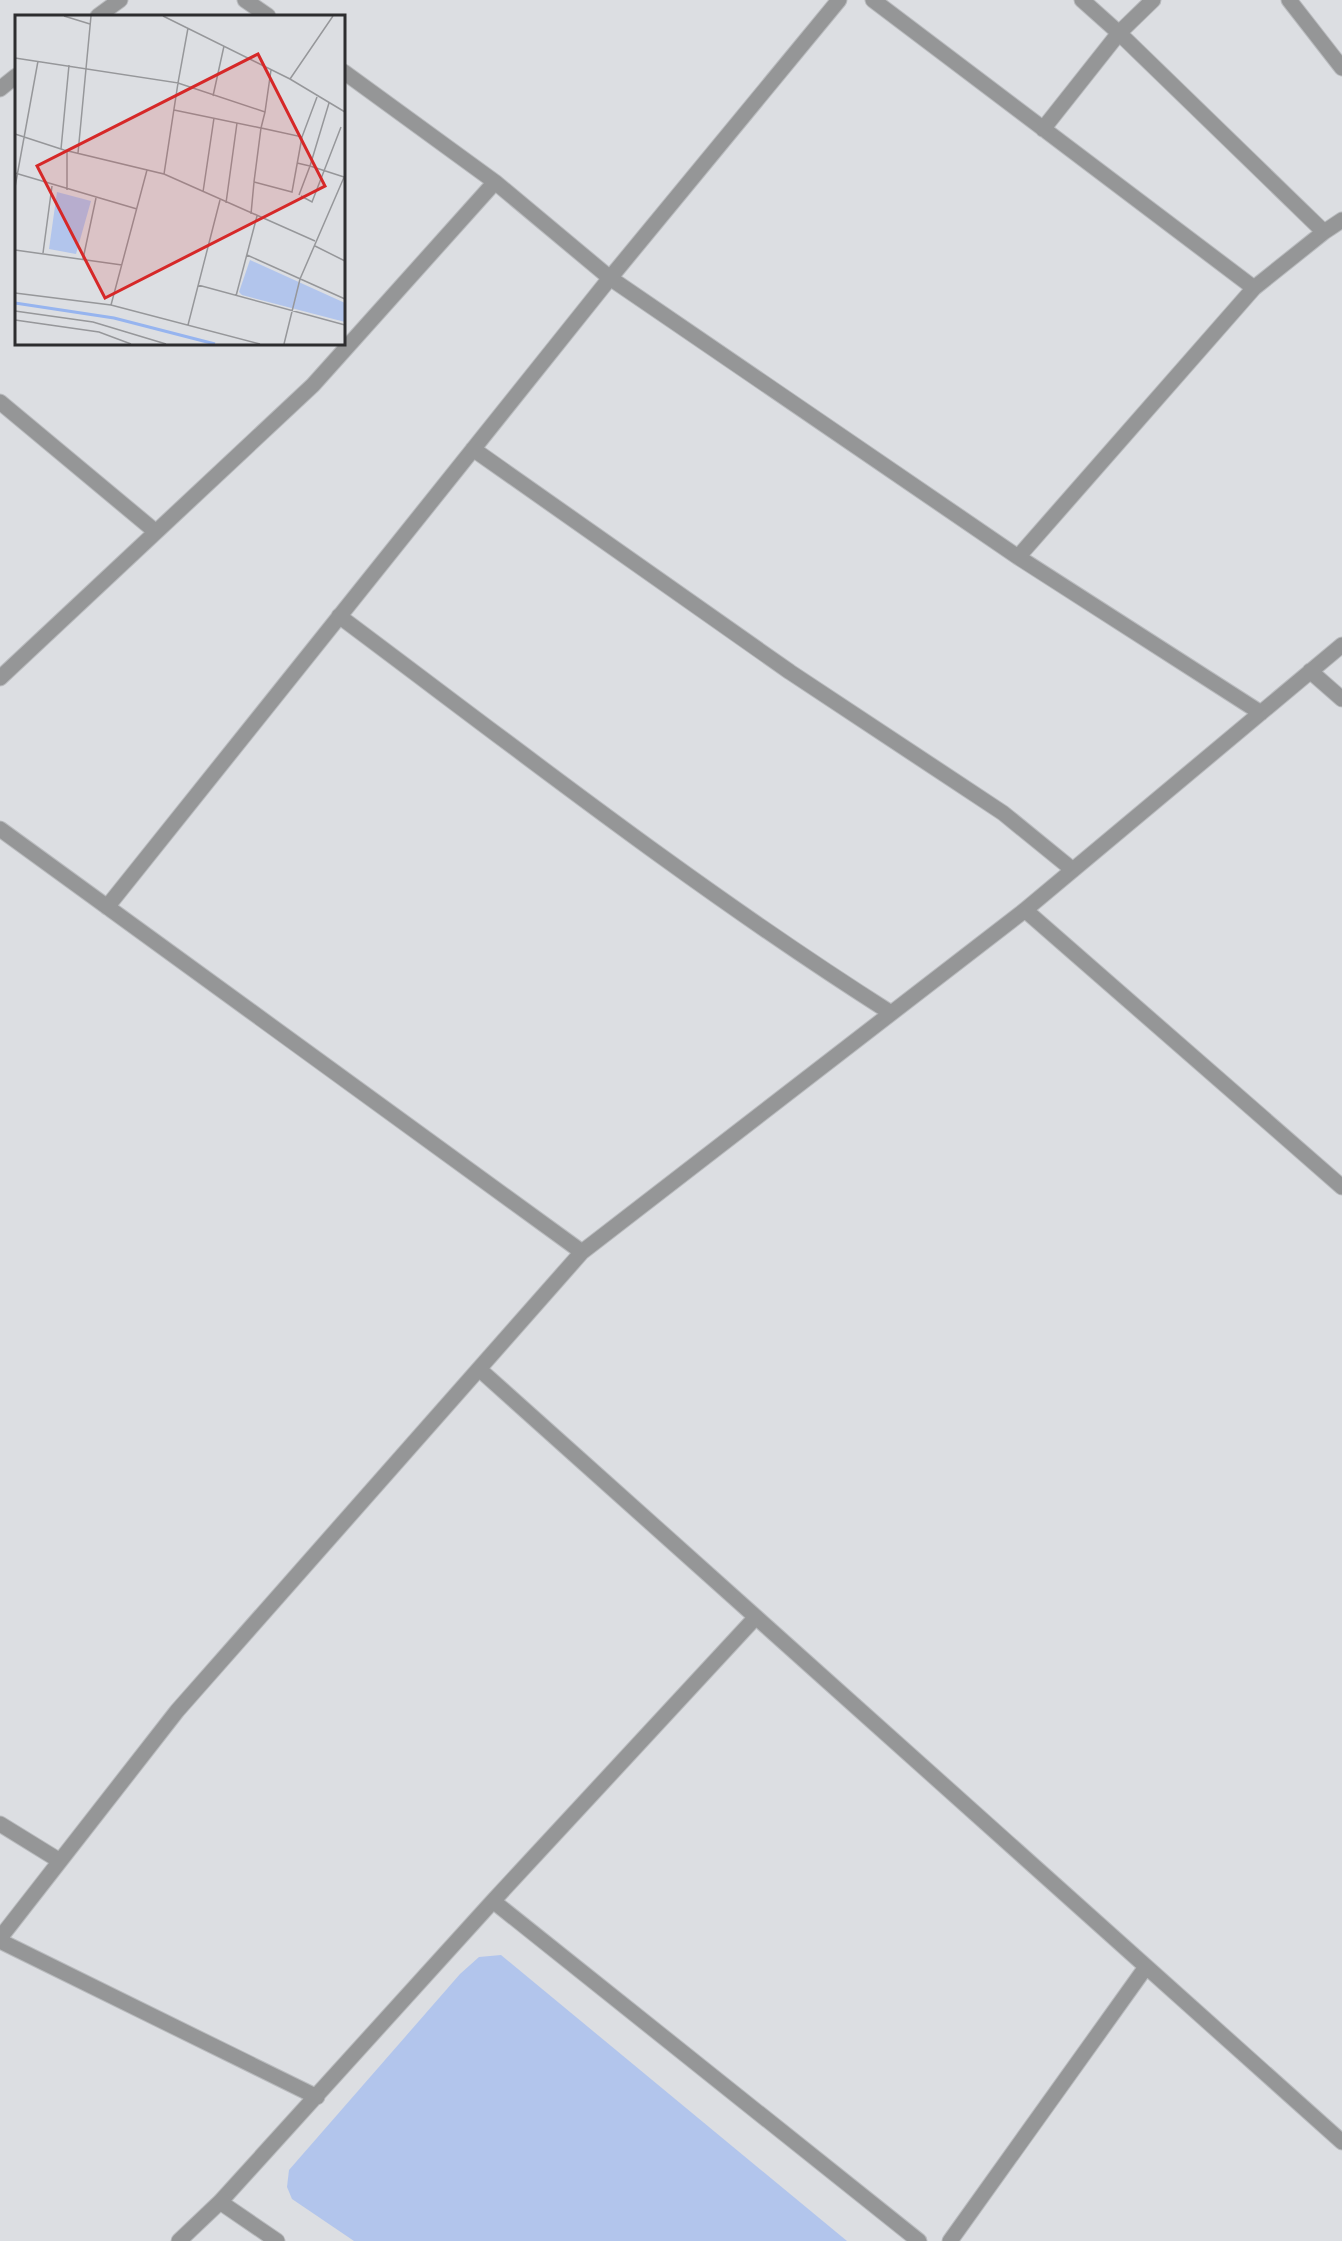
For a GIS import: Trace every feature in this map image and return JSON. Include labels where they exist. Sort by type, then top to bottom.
[{"type":"street","points":[[99,15],[120,0]]},
{"type":"street","points":[[245,0],[267,15]]},
{"type":"street","points":[[107,907],[610,278],[840,0]]},
{"type":"street","points":[[873,0],[1254,288]]},
{"type":"street","points":[[1082,0],[1324,232]]},
{"type":"street","points":[[1043,129],[1119,33],[1153,0]]},
{"type":"street","points":[[1289,0],[1342,68]]},
{"type":"street","points":[[345,73],[495,182],[610,278],[1018,557],[1261,713]]},
{"type":"street","points":[[0,89],[15,77]]},
{"type":"street","points":[[0,678],[313,385],[495,182]]},
{"type":"street","points":[[1018,557],[1254,288],[1342,220]]},
{"type":"street","points":[[0,402],[156,532]]},
{"type":"street","points":[[473,449],[790,672],[1003,813],[1073,870]]},
{"type":"street","points":[[339,616],[650,848],[823,970],[891,1013]]},
{"type":"street","points":[[317,2097],[0,1940],[177,1711],[582,1252],[1025,910],[1342,645]]},
{"type":"street","points":[[1310,671],[1342,699]]},
{"type":"street","points":[[0,829],[582,1252]]},
{"type":"street","points":[[1025,910],[1342,1187]]},
{"type":"street","points":[[478,1369],[1342,2142]]},
{"type":"street","points":[[179,2241],[220,2202],[493,1901],[756,1617]]},
{"type":"street","points":[[0,1824],[60,1861]]},
{"type":"street","points":[[493,1901],[919,2241]]},
{"type":"street","points":[[950,2241],[1146,1967]]},
{"type":"street","points":[[220,2202],[277,2241]]},
{"type":"shaded area","points":[[501,1955],[847,2241],[354,2241],[292,2199],[287,2187],[289,2170],[460,1974],[479,1957]]}]
